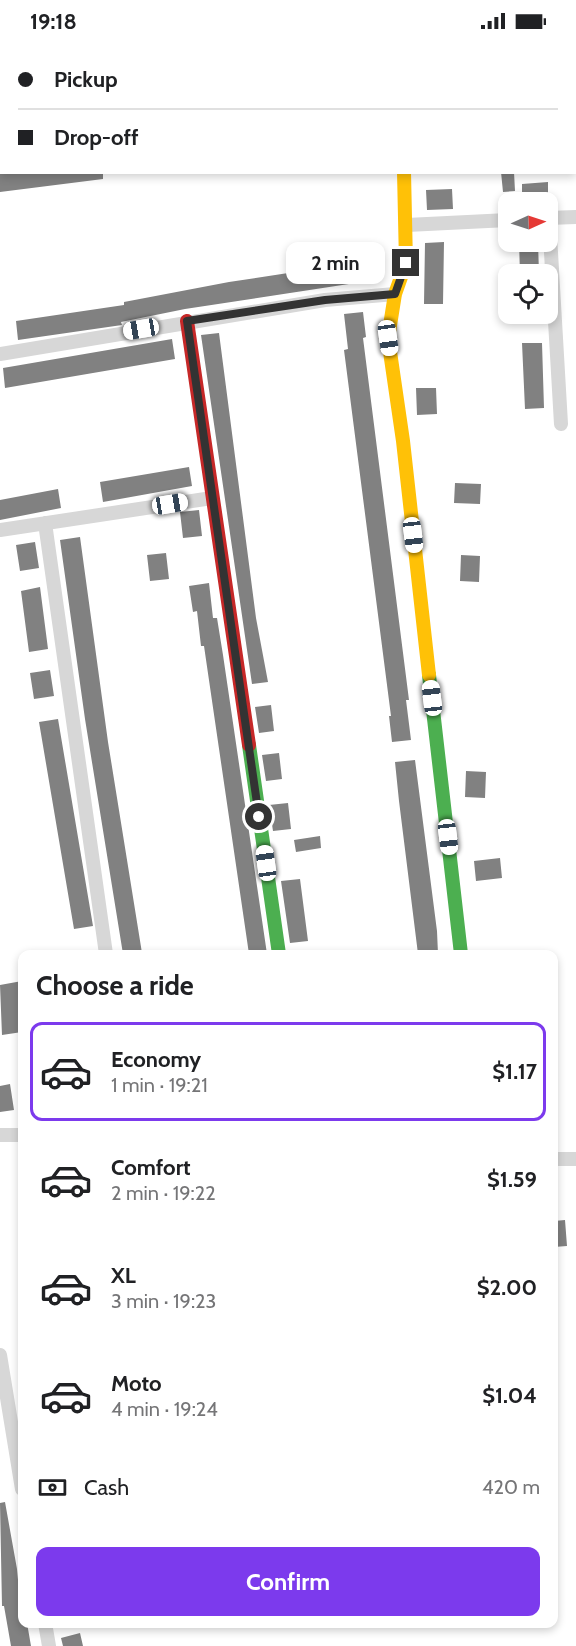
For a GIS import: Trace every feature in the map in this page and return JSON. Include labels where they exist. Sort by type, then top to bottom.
[{"type":"street","points":[[404,174],[407,225],[406,263],[395,294],[388,338],[403,441],[461,950]]},
{"type":"street","points":[[558,218],[576,217]]},
{"type":"street","points":[[407,225],[498,220]]},
{"type":"street","points":[[550,252],[561,424]]},
{"type":"street","points":[[0,354],[187,321],[325,300],[395,294]]},
{"type":"street","points":[[187,321],[278,950]]},
{"type":"street","points":[[0,530],[212,498]]},
{"type":"street","points":[[45,523],[105,950]]},
{"type":"street","points":[[0,1135],[18,1135]]},
{"type":"street","points":[[558,1159],[576,1159]]},
{"type":"street","points":[[1,1364],[18,1465]]},
{"type":"street","points":[[46,1628],[49,1646]]},
{"type":"building","points":[[0,174],[103,174],[103,179],[0,192]]},
{"type":"building","points":[[501,174],[514,174],[515,191],[503,192]]},
{"type":"building","points":[[548,182],[548,192],[522,192],[522,184]]},
{"type":"building","points":[[452,189],[453,209],[427,210],[426,190]]},
{"type":"building","points":[[444,242],[443,304],[424,304],[425,243]]},
{"type":"building","points":[[519,252],[538,252],[539,264],[520,264]]},
{"type":"building","points":[[373,260],[375,280],[185,309],[121,322],[122,325],[18,340],[16,321],[124,305],[124,302],[229,282]]},
{"type":"building","points":[[363,312],[366,337],[363,338],[409,700],[406,700],[411,740],[392,742],[389,716],[391,716],[344,350],[348,349],[344,314]]},
{"type":"building","points":[[219,333],[256,618],[268,682],[252,684],[201,335]]},
{"type":"building","points":[[172,339],[175,359],[5,388],[3,368]]},
{"type":"building","points":[[522,343],[542,343],[544,408],[525,409]]},
{"type":"building","points":[[416,388],[436,388],[437,414],[417,415]]},
{"type":"building","points":[[189,467],[192,486],[103,502],[100,482]]},
{"type":"building","points":[[455,483],[481,484],[480,504],[454,503]]},
{"type":"building","points":[[58,489],[61,508],[0,520],[0,500]]},
{"type":"building","points":[[199,510],[202,536],[183,538],[180,512]]},
{"type":"building","points":[[80,537],[108,742],[142,950],[122,950],[85,719],[60,540]]},
{"type":"building","points":[[35,542],[39,568],[20,571],[16,545]]},
{"type":"building","points":[[166,553],[169,579],[150,581],[147,555]]},
{"type":"building","points":[[461,555],[480,556],[479,582],[460,581]]},
{"type":"building","points":[[209,583],[213,618],[217,618],[266,950],[248,950],[204,646],[201,646],[197,611],[193,612],[189,586]]},
{"type":"building","points":[[40,587],[48,649],[29,652],[21,591]]},
{"type":"building","points":[[50,670],[54,696],[34,699],[30,673]]},
{"type":"building","points":[[271,705],[274,731],[259,733],[255,707]]},
{"type":"building","points":[[58,719],[93,926],[74,929],[39,722]]},
{"type":"building","points":[[279,753],[282,779],[266,781],[262,755]]},
{"type":"building","points":[[415,760],[438,950],[418,950],[395,762]]},
{"type":"building","points":[[466,771],[486,772],[485,798],[465,797]]},
{"type":"building","points":[[288,803],[291,829],[273,831],[269,805]]},
{"type":"building","points":[[320,836],[321,848],[296,852],[294,840]]},
{"type":"building","points":[[500,858],[502,878],[476,881],[474,861]]},
{"type":"building","points":[[300,879],[308,941],[290,943],[281,881]]},
{"type":"building","points":[[18,982],[18,1033],[2,1035],[0,985]]},
{"type":"building","points":[[10,1084],[14,1110],[0,1112],[0,1086]]},
{"type":"building","points":[[565,1220],[567,1246],[558,1247],[558,1221]]},
{"type":"building","points":[[5,1502],[17,1569],[18,1628],[28,1628],[31,1646],[11,1646],[4,1606],[2,1606],[0,1503]]},
{"type":"building","points":[[80,1633],[83,1646],[63,1646],[61,1638]]},
{"type":"traffic: fast","points":[[429,675],[461,950]]},
{"type":"traffic: fast","points":[[249,745],[278,950]]},
{"type":"traffic: slow","points":[[404,174],[406,263],[395,294],[388,338],[403,441],[429,675]]},
{"type":"traffic: jam","points":[[187,321],[249,745]]},
{"type":"route","points":[[259,817],[187,321],[325,300],[395,294],[406,263]]}]
